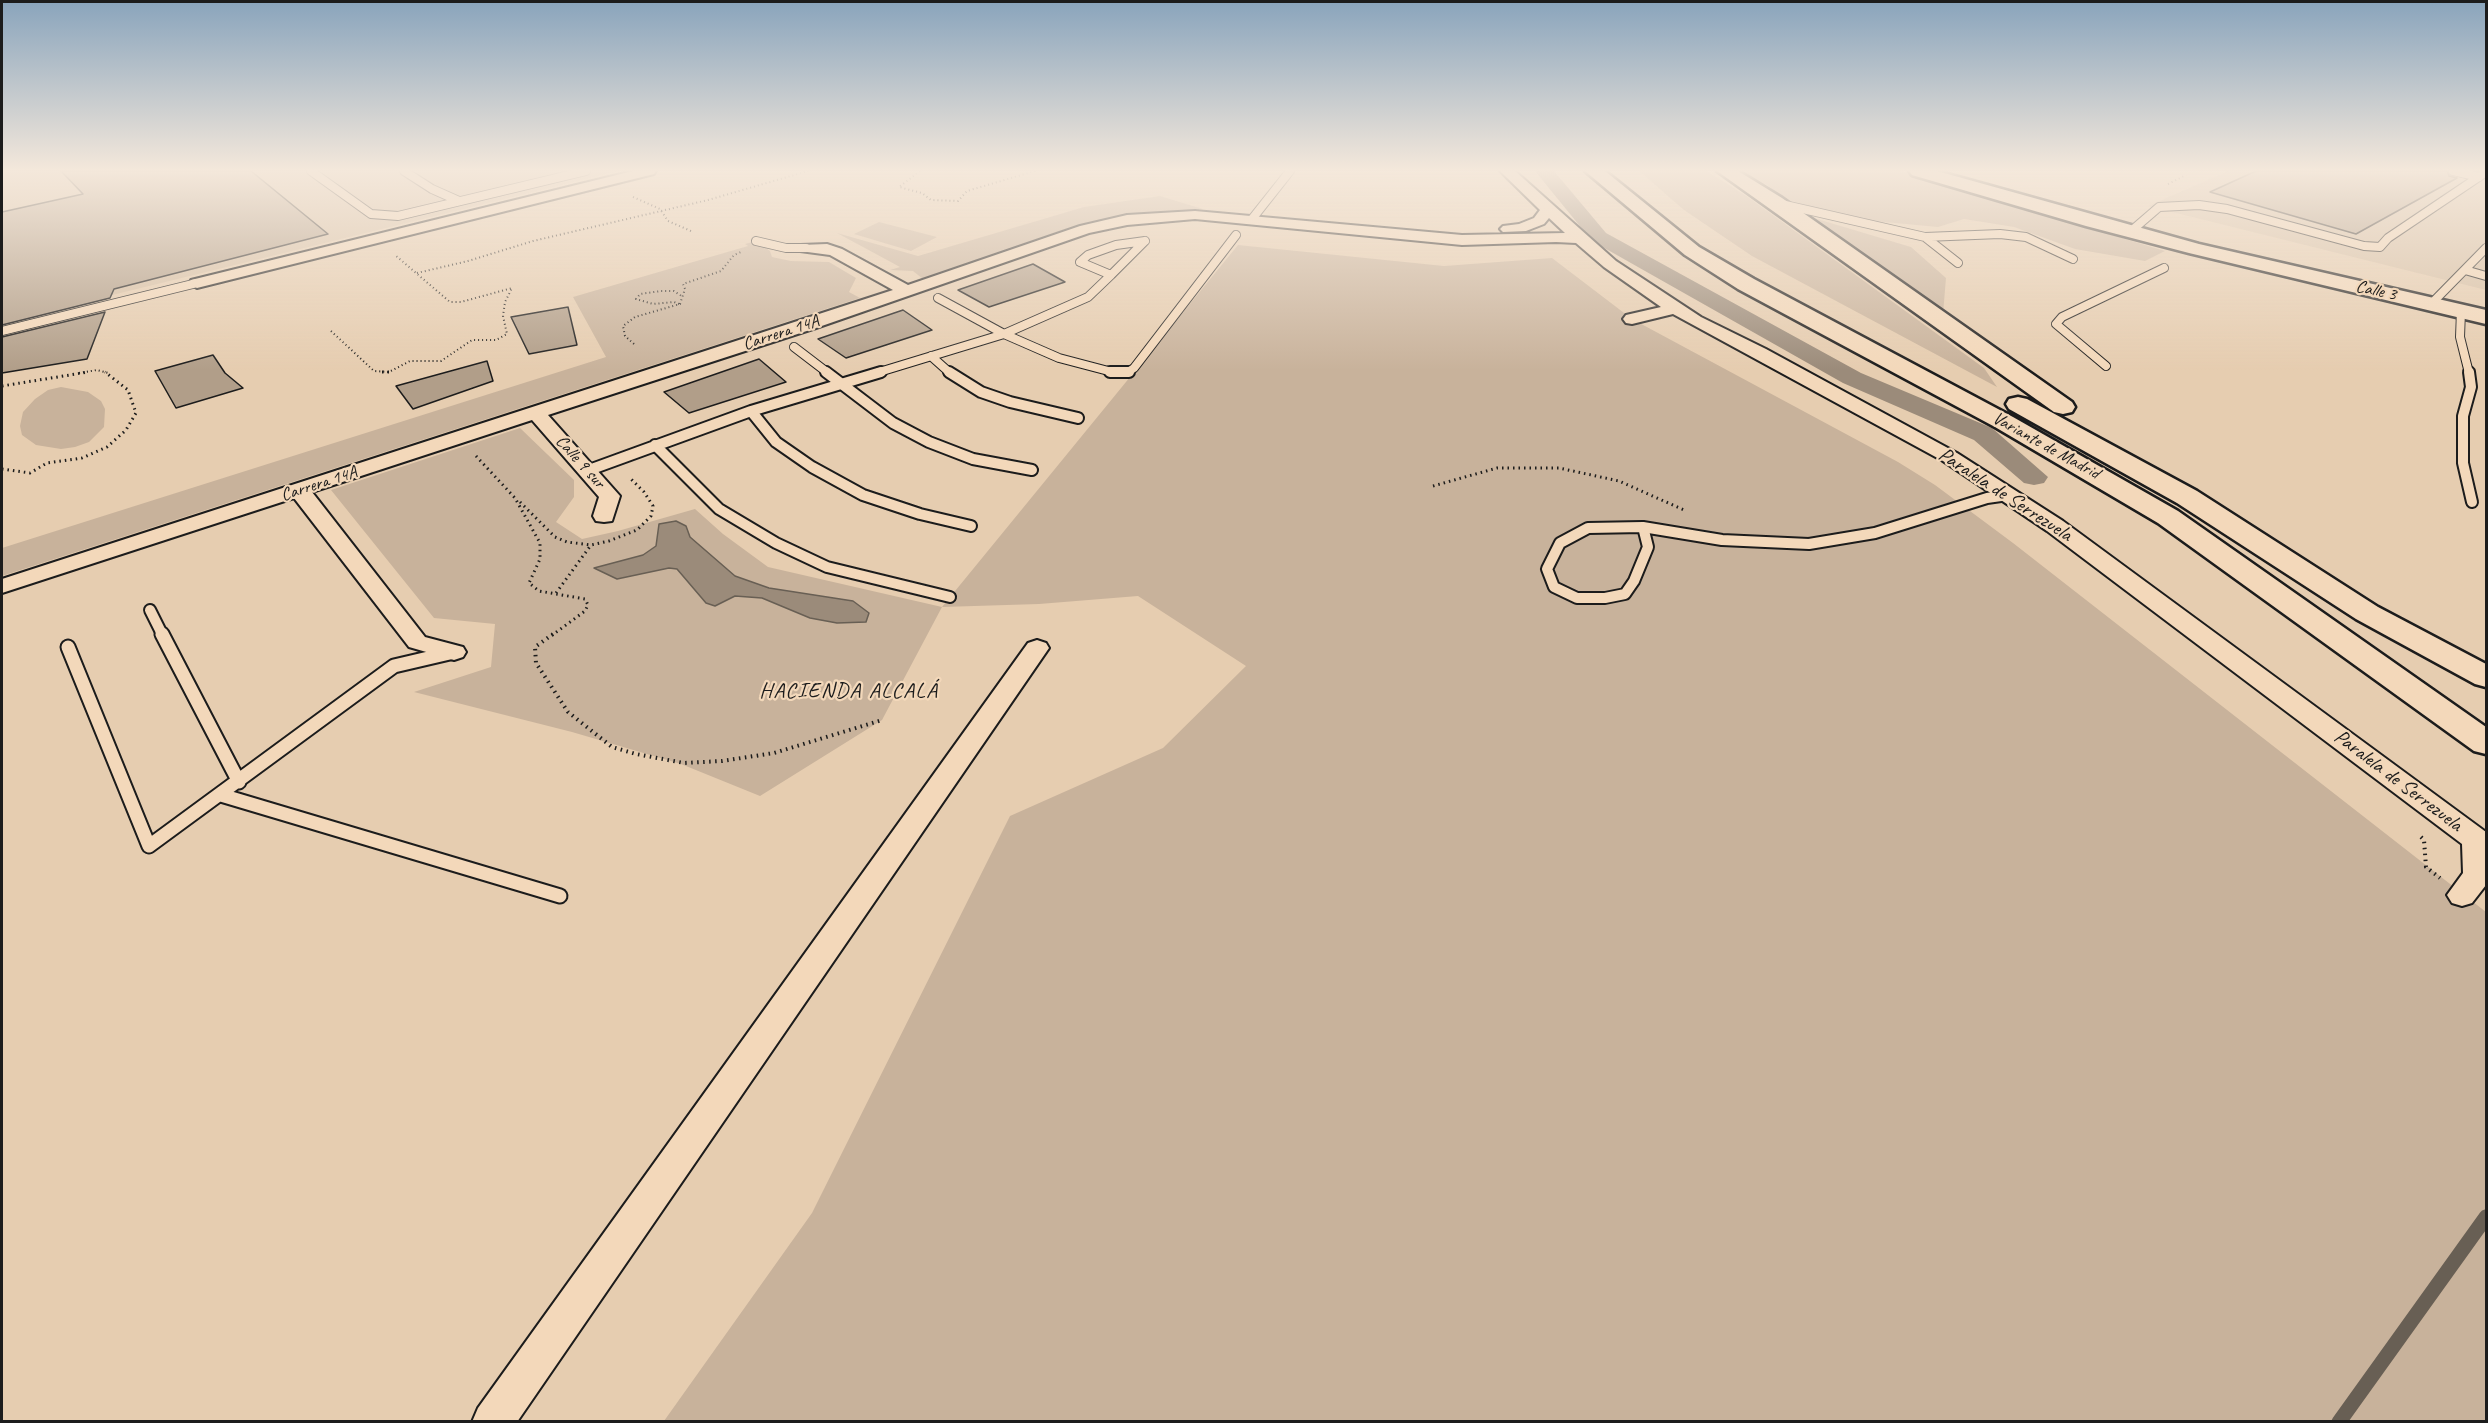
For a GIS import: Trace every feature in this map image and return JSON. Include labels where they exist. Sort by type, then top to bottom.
[{"type":"main road","name":"Variante de Madrid","points":[[1643,237],[1742,302],[1841,349],[1929,382],[2074,460],[2168,517],[2487,743]]},
{"type":"main road","name":"Variante de Madrid","points":[[1712,237],[1776,279],[2109,453],[2274,551],[2367,613],[2485,676]]},
{"type":"main road","points":[[1824,237],[2044,396],[2250,514],[2412,620],[2485,676]]},
{"type":"main road","name":"Calle 3","points":[[2153,237],[2487,317]]},
{"type":"street","points":[[197,283],[381,237]]},
{"type":"street","name":"Carrera 14A","points":[[2,586],[810,324],[1029,237]]},
{"type":"street","points":[[1318,243],[1321,237]]},
{"type":"street","name":"Carrera 14A","points":[[1437,237],[1462,240],[1543,237]]},
{"type":"street","name":"Carrera 14A","points":[[1561,237],[1580,239]]},
{"type":"street","name":"Paralela de Serrezuela","points":[[1580,239],[1610,264],[1676,308],[1950,457],[2055,526],[2481,843]]},
{"type":"street","points":[[1461,257],[1462,240]]},
{"type":"street","points":[[806,248],[836,252],[899,287]]},
{"type":"street","name":"Carrera 14A","points":[[2,568],[899,287]]},
{"type":"street","points":[[1632,319],[1676,308]]},
{"type":"street","name":"Calle 9 sur","points":[[536,413],[610,496],[604,516]]},
{"type":"street","points":[[299,490],[417,642],[454,652]]},
{"type":"street","points":[[492,1422],[1037,648]]},
{"type":"street","points":[[2462,895],[2478,875],[2481,843]]},
{"type":"lane","points":[[938,298],[1004,334],[1059,358],[1116,373],[1128,372],[1134,369],[1234,237]]},
{"type":"lane","points":[[1925,237],[1958,264]]},
{"type":"lane","points":[[2027,237],[2073,259]]},
{"type":"lane","points":[[2332,237],[2364,246],[2380,247],[2389,237]]},
{"type":"lane","points":[[756,241],[786,248],[806,248]]},
{"type":"lane","points":[[589,470],[752,411],[1004,334],[1088,297],[1132,255],[1146,241],[1116,245],[1088,255],[1080,262],[1111,275]]},
{"type":"lane","points":[[2431,304],[2487,248]]},
{"type":"lane","points":[[2106,366],[2062,332],[2056,324],[2062,317],[2164,268]]},
{"type":"lane","points":[[2464,270],[2487,276]]},
{"type":"lane","points":[[2,332],[197,283]]},
{"type":"lane","points":[[2461,311],[2460,337],[2468,364],[2470,387],[2463,416],[2463,464],[2472,502]]},
{"type":"lane","points":[[794,347],[893,423],[930,442],[973,459],[1032,470]]},
{"type":"lane","points":[[931,356],[955,377],[981,392],[1010,402],[1078,418]]},
{"type":"lane","points":[[752,411],[776,442],[812,467],[863,495],[920,514],[971,526]]},
{"type":"lane","points":[[655,445],[719,509],[776,543],[826,567],[950,597]]},
{"type":"lane","points":[[1643,527],[1648,547],[1634,581],[1624,594],[1605,598],[1577,598],[1554,587],[1547,569],[1560,543],[1588,528],[1643,527],[1722,540],[1809,543],[1875,533],[1988,498],[2008,495]]},
{"type":"lane","points":[[150,610],[239,782]]},
{"type":"lane","points":[[68,647],[149,846],[394,666],[454,652]]},
{"type":"lane","points":[[221,795],[560,896]]},
{"type":"path","points":[[417,273],[468,261],[547,237]]},
{"type":"path","points":[[680,304],[685,289],[683,284],[721,270],[734,255],[756,241]]},
{"type":"path","points":[[331,331],[374,371],[389,372],[410,361],[441,361],[472,339],[496,340],[507,334],[503,316],[505,302],[512,288],[461,302],[450,302],[400,261],[391,249]]},
{"type":"path","points":[[680,304],[674,302],[653,304],[636,299],[640,294],[662,291],[674,291],[683,297]]},
{"type":"path","points":[[634,344],[625,336],[623,326],[635,317],[680,304]]},
{"type":"path","points":[[2,386],[97,370],[107,372],[128,390],[136,413],[126,430],[107,447],[82,458],[47,463],[30,473],[2,469]]},
{"type":"path","points":[[459,438],[515,498],[534,529],[540,543],[540,559],[529,583],[539,591],[585,599],[588,605],[585,611],[535,647],[536,663],[568,712],[612,747],[684,763],[722,761],[774,753],[882,720]]},
{"type":"path","points":[[1433,486],[1497,468],[1559,468],[1619,481],[1694,514]]},
{"type":"path","points":[[556,593],[591,544]]},
{"type":"shaded area","points":[[2,237],[348,237],[2,322]]},
{"type":"shaded area","points":[[845,237],[853,237],[918,256],[981,237],[1042,237],[923,279],[913,271],[890,270],[900,267]]},
{"type":"shaded area","points":[[865,237],[936,237],[911,251]]},
{"type":"shaded area","points":[[1725,237],[1804,237],[1984,368],[1997,387],[1752,256]]},
{"type":"shaded area","points":[[1840,237],[1879,237],[1911,247],[1946,278],[1943,314]]},
{"type":"shaded area","points":[[2043,237],[2120,237],[2165,251],[2145,261],[2075,249]]},
{"type":"shaded area","points":[[2274,237],[2486,237],[2486,290]]},
{"type":"shaded area","points":[[756,241],[770,251],[772,257],[791,261],[829,262],[856,278],[849,292],[860,298],[2,576],[2,548],[606,357],[573,297],[748,246],[745,244]]},
{"type":"shaded area","points":[[1238,245],[1444,266],[1552,258],[1632,319],[1898,462],[1935,485],[2013,543],[2486,912],[2486,1421],[664,1421],[812,1213],[1010,816],[1163,748],[1246,666],[1138,596],[1039,604],[942,607]]},
{"type":"shaded area","points":[[61,387],[88,392],[101,401],[105,409],[104,427],[89,442],[75,447],[61,449],[36,445],[22,435],[20,426],[23,412],[35,399],[48,390]]},
{"type":"shaded area","points":[[520,428],[574,480],[574,497],[556,522],[582,539],[695,509],[723,534],[768,567],[942,607],[882,720],[760,796],[681,764],[572,732],[414,692],[491,667],[495,624],[434,618],[331,490]]},
{"type":"shaded area","points":[[676,521],[686,526],[690,537],[735,576],[769,588],[853,601],[869,613],[866,622],[837,623],[810,618],[762,598],[735,596],[715,606],[706,603],[677,569],[669,568],[617,579],[594,568],[643,555],[656,546],[659,524]]},
{"type":"building","points":[[2,237],[315,237],[114,289],[110,298],[2,325]]},
{"type":"building","points":[[1033,264],[1065,282],[989,307],[958,290]]},
{"type":"building","points":[[568,307],[577,345],[529,354],[511,317]]},
{"type":"building","points":[[903,310],[932,330],[846,358],[818,339]]},
{"type":"building","points":[[105,312],[87,359],[2,373],[2,337]]},
{"type":"building","points":[[213,355],[225,373],[243,388],[176,408],[155,371]]},
{"type":"building","points":[[759,359],[786,382],[689,413],[664,392]]},
{"type":"building","points":[[487,361],[493,381],[413,409],[396,386]]},
{"type":"waterway","points":[[1600,237],[1852,378],[1983,434],[2034,477]]},
{"type":"waterway","points":[[2339,1422],[2486,1217]]},
{"type":"district","name":"HACIENDA ALCALÁ","points":[[849,691]]}]
